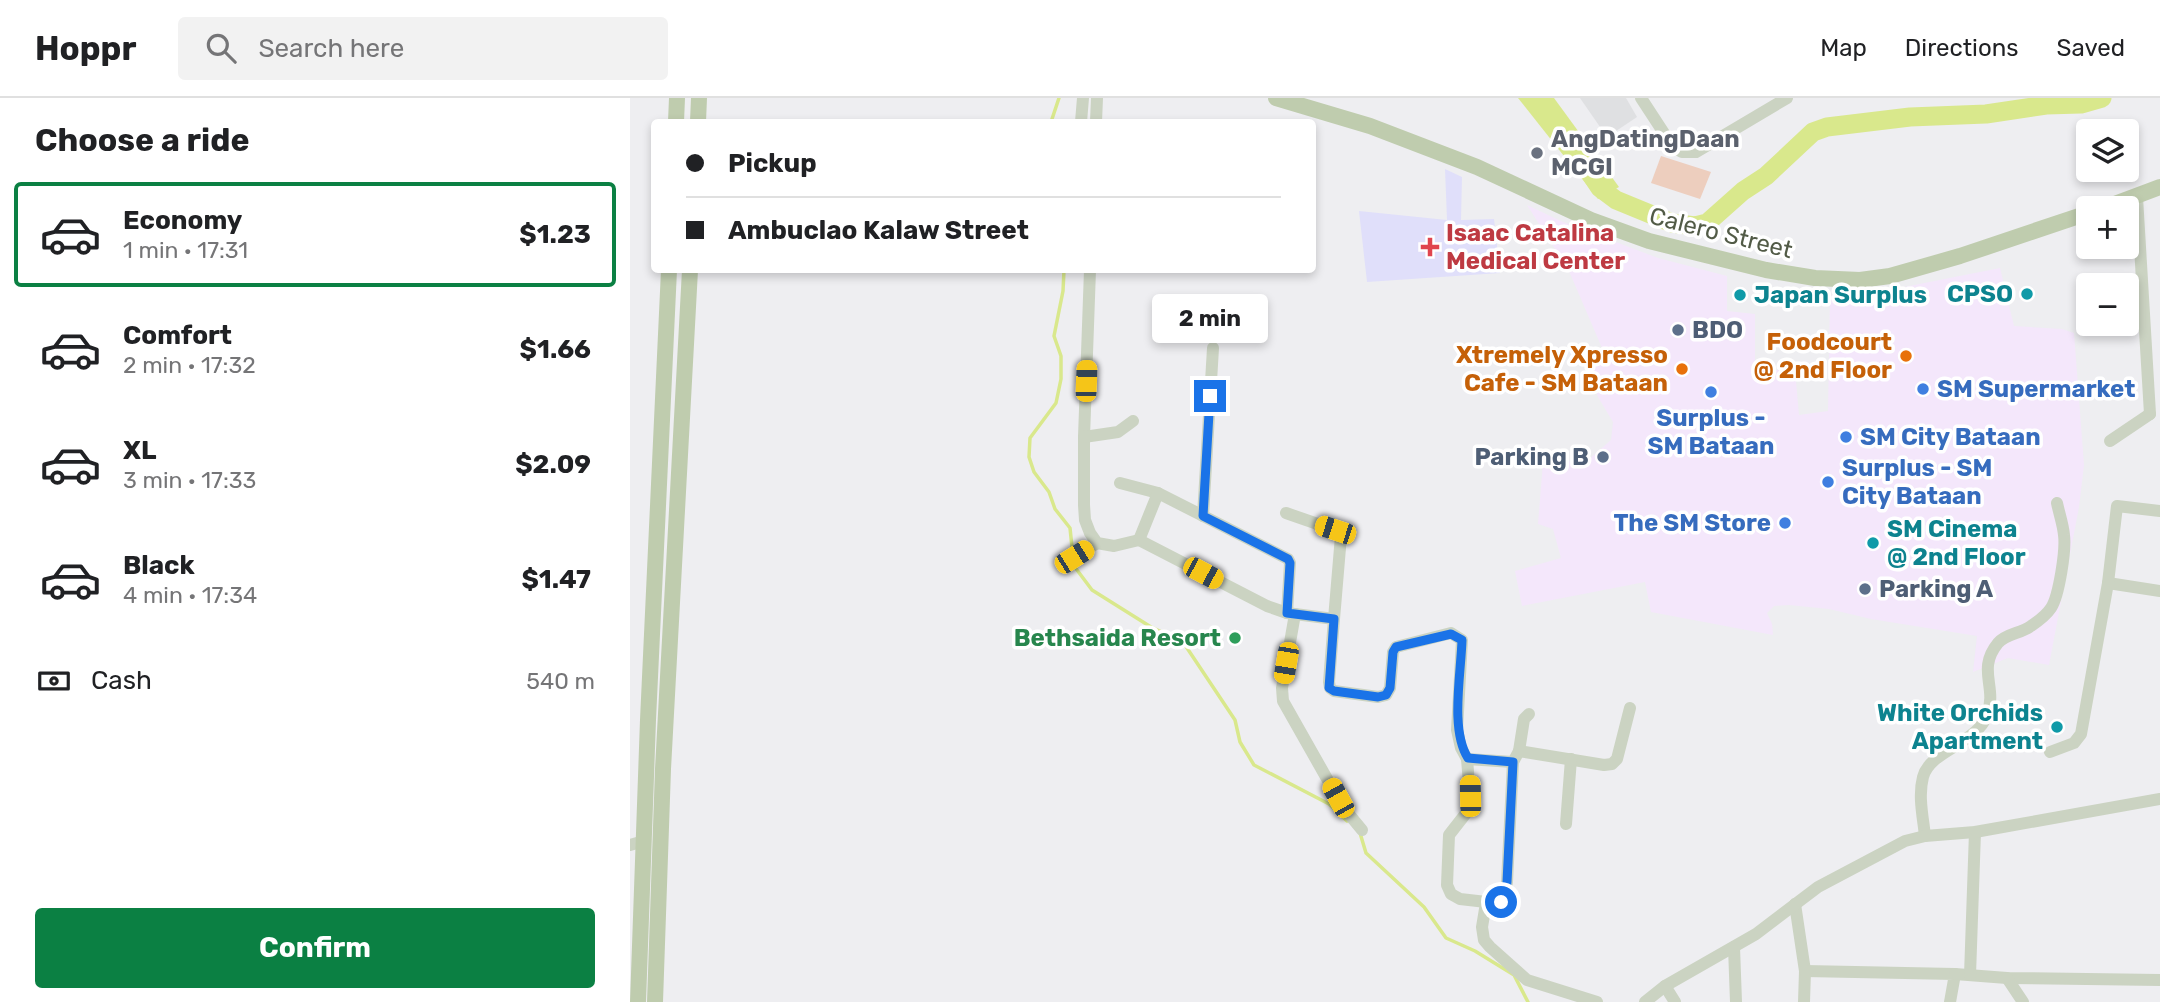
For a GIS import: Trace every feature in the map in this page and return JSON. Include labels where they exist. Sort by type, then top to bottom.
[{"type":"main road","points":[[676,119],[677,98]]},
{"type":"main road","points":[[698,119],[699,98]]},
{"type":"main road","name":"Calero Street","points":[[1276,98],[1381,130],[1477,167],[1591,220],[1649,241],[1766,270],[1815,278],[1860,280],[1889,275],[1960,256],[2076,218]]},
{"type":"main road","points":[[2139,196],[2160,187]]},
{"type":"main road","points":[[654,1002],[655,769],[669,273]]},
{"type":"main road","points":[[638,1002],[637,843],[655,769],[690,273]]},
{"type":"street","points":[[1081,119],[1083,98]]},
{"type":"street","points":[[1096,119],[1097,98]]},
{"type":"street","points":[[1641,98],[1673,147],[1682,152],[1696,152],[1787,98]]},
{"type":"street","points":[[2110,442],[2155,414],[2139,221]]},
{"type":"street","points":[[1090,273],[1084,437],[1086,520],[1097,543]]},
{"type":"street","points":[[1203,516],[1213,348]]},
{"type":"street","points":[[1084,437],[1118,432],[1133,421]]},
{"type":"street","points":[[1120,483],[1158,493],[1288,559],[1291,614],[1282,688],[1283,701],[1343,807],[1362,831]]},
{"type":"street","points":[[1139,540],[1158,493]]},
{"type":"street","points":[[1925,836],[1921,793],[1923,774],[1935,760],[1978,732],[1987,715],[1991,693],[1986,670],[1998,644],[2008,635],[2029,628],[2051,608],[2062,573],[2064,535],[2057,503]]},
{"type":"street","points":[[2050,752],[2074,744],[2081,734],[2108,583],[2117,506],[2160,511]]},
{"type":"street","points":[[1286,513],[1335,530],[1341,536],[1329,688],[1378,697],[1386,695],[1390,688],[1393,652],[1396,647],[1451,634],[1462,640],[1457,730],[1461,748],[1468,758],[1470,796],[1467,811],[1449,835],[1447,885],[1451,894],[1460,899],[1501,902],[1506,894],[1516,757],[1524,719],[1529,714]]},
{"type":"street","points":[[1074,557],[1097,543],[1114,546],[1139,540],[1266,606],[1291,614],[1334,619]]},
{"type":"street","points":[[2108,583],[2160,591]]},
{"type":"street","points":[[1468,758],[1571,759],[1612,764],[1617,759],[1630,708]]},
{"type":"street","points":[[1566,824],[1571,759]]},
{"type":"street","points":[[1645,1002],[1665,986],[1756,934],[1818,887],[1905,841],[1925,836],[1975,832],[2160,799]]},
{"type":"street","points":[[1970,975],[1975,832]]},
{"type":"street","points":[[1486,903],[1482,926],[1484,940],[1490,947],[1527,980],[1597,1002]]},
{"type":"street","points":[[1795,904],[1805,971],[1804,1002]]},
{"type":"street","points":[[1734,947],[1736,1002]]},
{"type":"street","points":[[1805,971],[2160,980]]},
{"type":"street","points":[[1950,1002],[1955,974]]},
{"type":"street","points":[[2007,978],[2023,1002]]},
{"type":"street","points":[[1665,986],[1675,1002]]},
{"type":"shaded area","points":[[1518,98],[1554,98],[1619,187],[1598,199]]},
{"type":"shaded area","points":[[1580,98],[1626,98],[1637,117],[1607,137]]},
{"type":"shaded area","points":[[1661,156],[1711,172],[1700,199],[1651,183]]},
{"type":"shaded area","name":"Isaac Catalina Medical Center","points":[[1445,169],[1462,177],[1461,220],[1494,219],[1500,273],[1367,282],[1359,211],[1447,220]]},
{"type":"shaded area","name":"SM City Bataan","points":[[1527,205],[1563,222],[1658,258],[1727,276],[1727,311],[1755,314],[1755,370],[1795,370],[1799,415],[1828,411],[1830,296],[1859,296],[2000,268],[2014,326],[2062,329],[2074,333],[2084,465],[2079,507],[2049,665],[2008,658],[1973,672],[1977,636],[1871,619],[1829,609],[1774,606],[1767,613],[1773,635],[1651,612],[1645,582],[1522,606],[1515,571],[1561,558],[1553,529],[1538,524],[1543,462],[1587,461],[1611,440],[1613,422],[1598,397],[1587,363],[1602,348],[1569,271]]},
{"type":"waterway","points":[[1052,119],[1059,98]]},
{"type":"waterway","points":[[1592,176],[1600,188],[1616,200],[1672,223],[1695,226],[1707,223],[1743,191],[1766,176],[1813,132],[1827,127],[1910,117],[1986,114],[2046,105],[2081,104],[2102,98]]},
{"type":"waterway","points":[[1064,273],[1054,336],[1061,356],[1061,379],[1056,403],[1030,438],[1029,457],[1034,472],[1049,492],[1055,509],[1070,528],[1074,566],[1092,590],[1151,627],[1183,642],[1235,720],[1240,742],[1254,765],[1329,804],[1347,821]]},
{"type":"waterway","points":[[1360,833],[1366,853],[1424,907],[1446,938],[1475,951],[1514,975],[1528,1002]]},
{"type":"place","name":"AngDatingDaan MCGI","points":[[1537,153]]},
{"type":"place","name":"Isaac Catalina Medical Center","points":[[1430,247]]},
{"type":"place","name":"CPSO","points":[[2027,294]]},
{"type":"place","name":"Japan Surplus","points":[[1740,295]]},
{"type":"place","name":"BDO","points":[[1678,330]]},
{"type":"place","name":"Foodcourt @ 2nd Floor","points":[[1906,356]]},
{"type":"place","name":"Xtremely Xpresso Cafe - SM Bataan","points":[[1682,369]]},
{"type":"place","name":"SM Supermarket","points":[[1923,389]]},
{"type":"place","name":"Surplus - SM Bataan","points":[[1711,392]]},
{"type":"place","name":"SM City Bataan","points":[[1846,437]]},
{"type":"place","name":"Parking B","points":[[1603,457]]},
{"type":"place","name":"Surplus - SM City Bataan","points":[[1828,482]]},
{"type":"place","name":"The SM Store","points":[[1785,523]]},
{"type":"place","name":"SM Cinema @ 2nd Floor","points":[[1873,543]]},
{"type":"place","name":"Parking A","points":[[1865,589]]},
{"type":"place","name":"Bethsaida Resort","points":[[1235,638]]},
{"type":"place","name":"White Orchids Apartment","points":[[2057,727]]},
{"type":"route","points":[[1210,396],[1203,516],[1288,559],[1287,613],[1334,619],[1329,688],[1378,697],[1386,695],[1390,688],[1393,652],[1396,647],[1451,634],[1462,640],[1457,730],[1461,748],[1468,758],[1513,762],[1507,882],[1505,899],[1501,902]]}]
